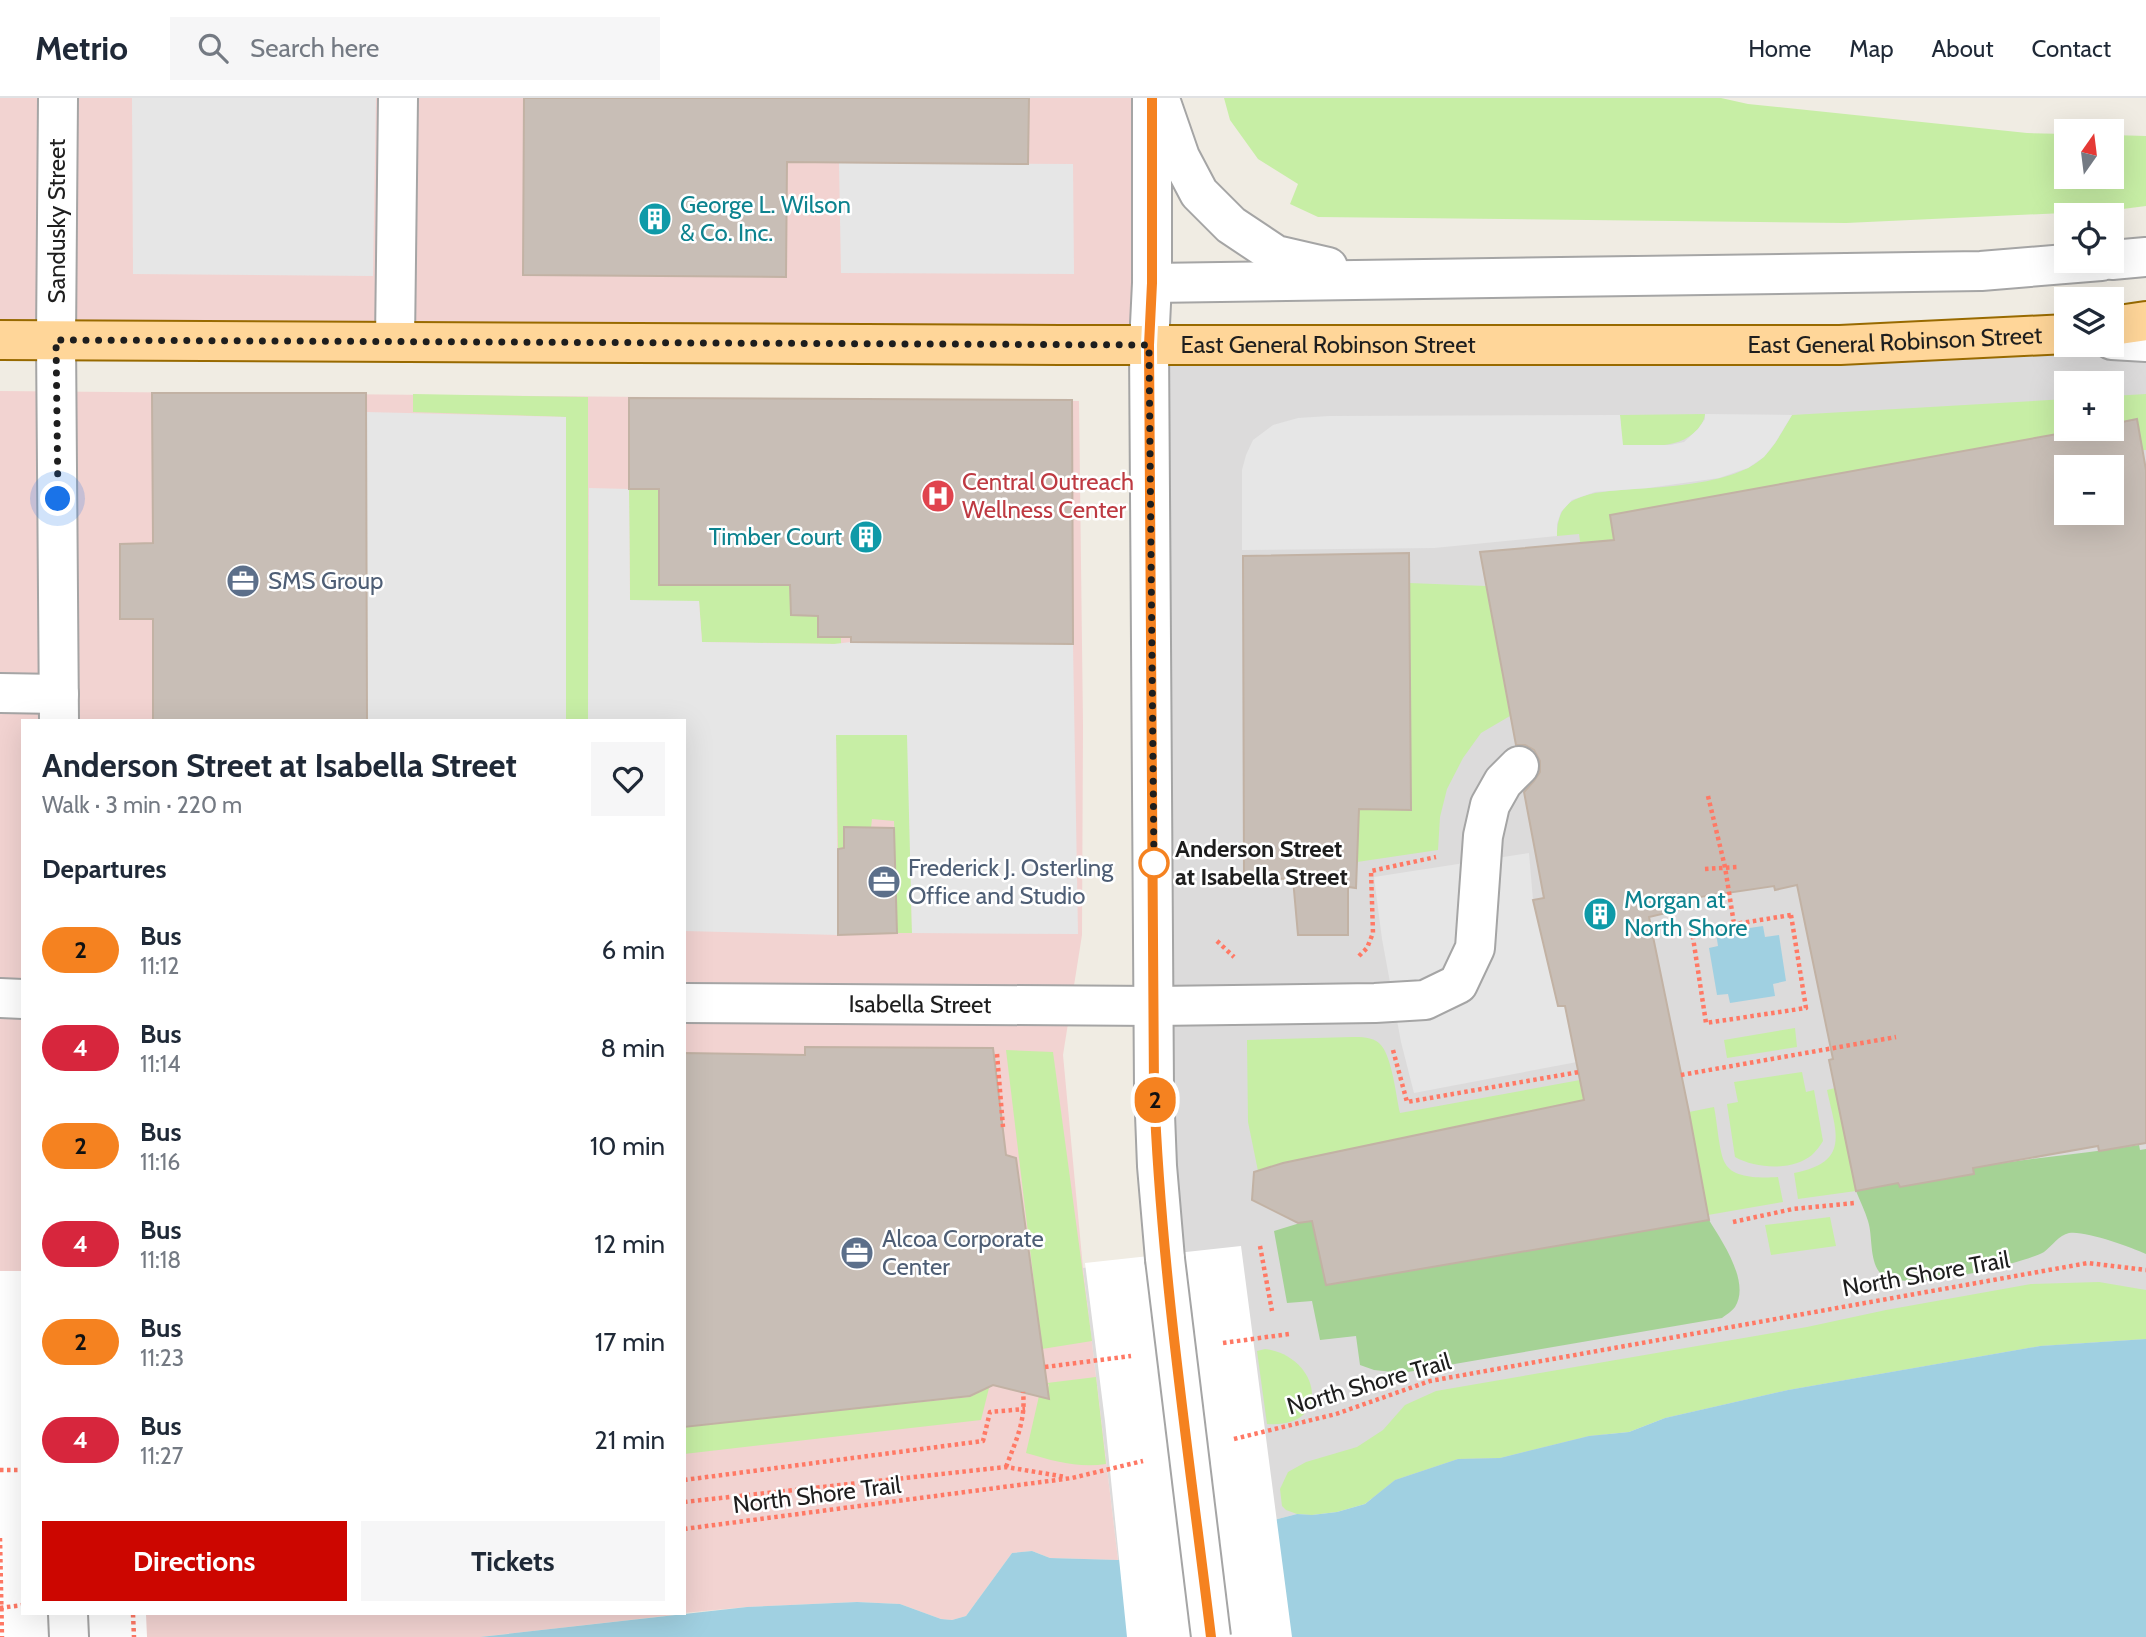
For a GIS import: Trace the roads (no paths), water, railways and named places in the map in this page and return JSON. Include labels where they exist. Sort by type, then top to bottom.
[{"type":"main road","points":[[2124,324],[2146,321]]},
{"type":"main road","name":"East General Robinson Street","points":[[0,340],[1840,345],[2054,335]]},
{"type":"street","name":"Sandusky Street","points":[[58,98],[56,340],[59,708]]},
{"type":"street","points":[[395,341],[398,98]]},
{"type":"street","points":[[1152,98],[1152,283],[1149,345],[1154,1089],[1157,1166],[1166,1259],[1211,1637]]},
{"type":"street","points":[[1159,98],[1180,157],[1199,193],[1231,225],[1276,256],[1384,281]]},
{"type":"street","points":[[2124,259],[2146,257]]},
{"type":"street","points":[[1152,283],[1981,271],[2054,265]]},
{"type":"street","points":[[2124,341],[2146,342]]},
{"type":"street","points":[[0,693],[59,708]]},
{"type":"street","name":"Isabella Street","points":[[686,1003],[1155,1006],[1425,1000],[1458,984],[1475,948],[1483,835],[1490,805],[1503,782],[1519,766]]},
{"type":"street","points":[[0,998],[21,999]]},
{"type":"street","points":[[68,1615],[69,1637]]},
{"type":"water","points":[[1763,926],[1765,937],[1779,935],[1786,981],[1773,984],[1775,996],[1730,1003],[1728,994],[1717,995],[1709,948],[1718,946],[1716,933]]},
{"type":"water","points":[[2146,1339],[2146,1637],[480,1637],[747,1607],[857,1602],[900,1604],[941,1619],[952,1620],[966,1616],[1012,1553],[1032,1551],[1050,1558],[1118,1560],[1297,1514],[1337,1512],[1365,1504],[1395,1480],[1458,1459],[1500,1458],[1589,1436],[1629,1432],[1665,1418],[1788,1390],[2040,1346]]},
{"type":"place","name":"George L. Wilson & Co. Inc.","points":[[655,219]]},
{"type":"place","name":"Central Outreach Wellness Center","points":[[938,496]]},
{"type":"place","name":"Timber Court","points":[[866,537]]},
{"type":"place","name":"SMS Group","points":[[243,581]]},
{"type":"place","name":"Anderson Street at Isabella Street","points":[[1154,863]]},
{"type":"place","name":"Frederick J. Osterling Office and Studio","points":[[884,882]]},
{"type":"place","name":"Morgan at North Shore","points":[[1600,914]]},
{"type":"place","name":"Alcoa Corporate Center","points":[[857,1253]]}]
